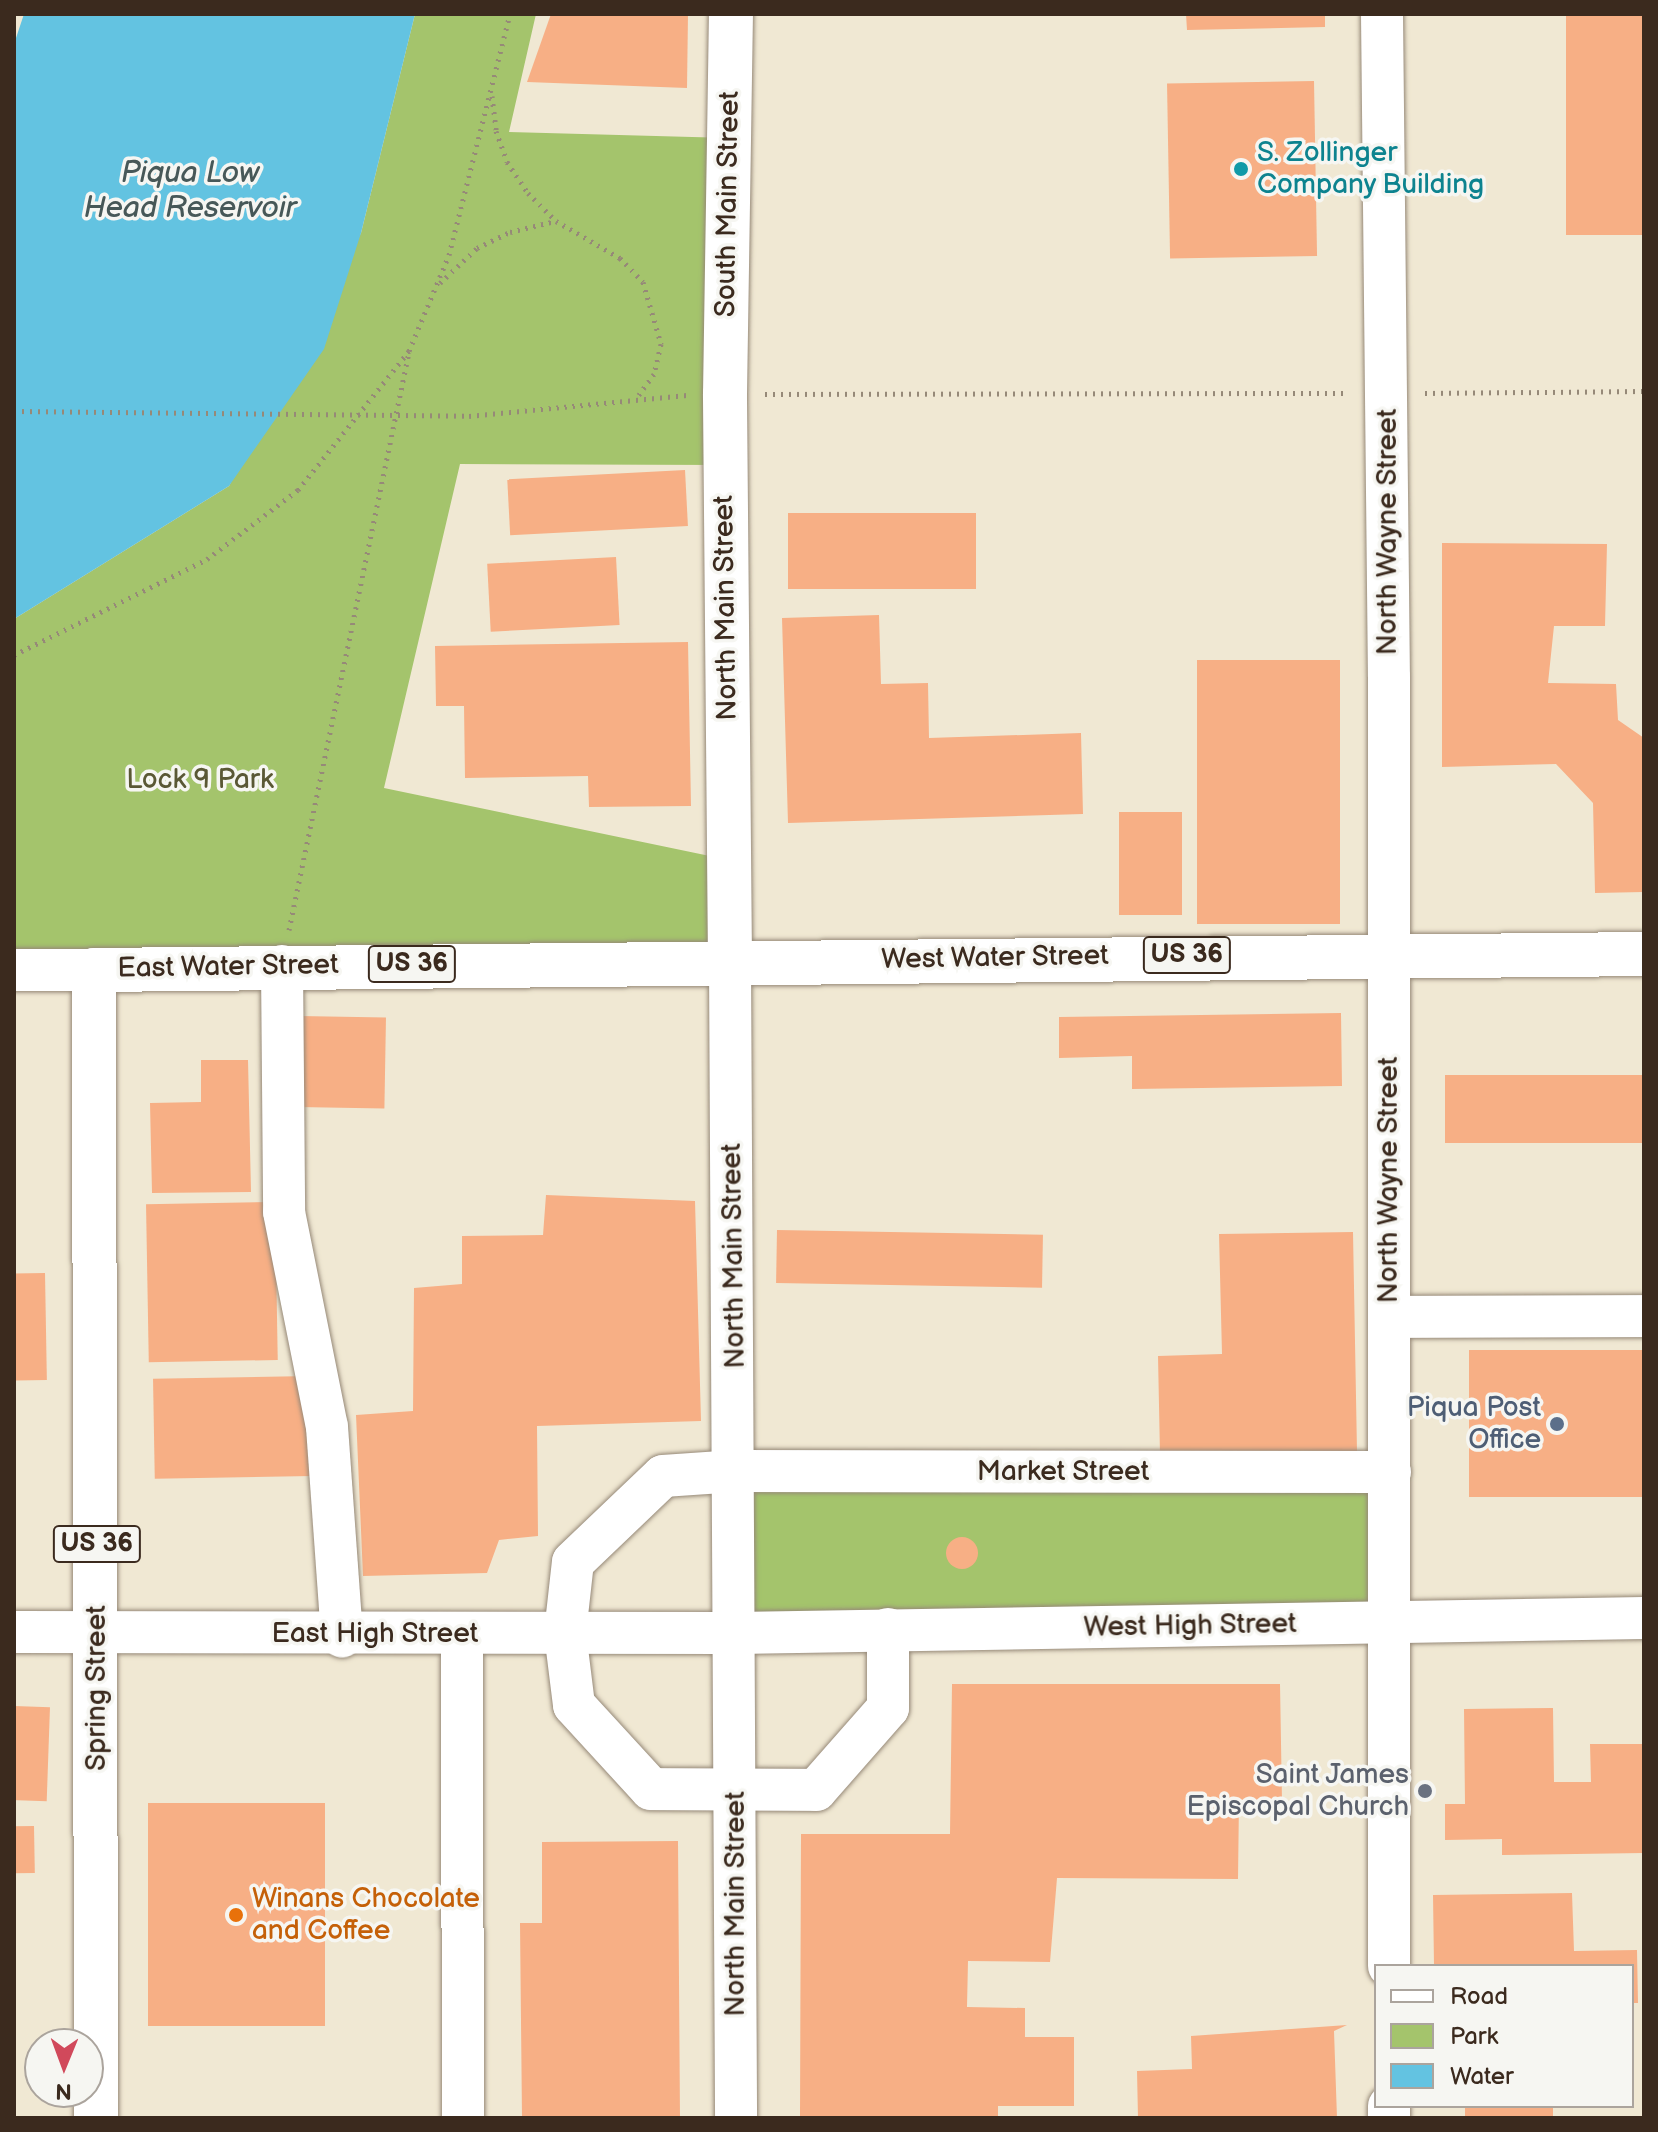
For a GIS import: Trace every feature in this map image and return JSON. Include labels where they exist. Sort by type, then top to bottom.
[{"type":"main road","name":"South Main Street","points":[[725,394],[731,14]]},
{"type":"main road","name":"North Main Street","points":[[725,394],[730,961]]},
{"type":"main road","name":"West Water Street","points":[[730,961],[1389,953],[1644,954]]},
{"type":"main road","name":"East Water Street","points":[[94,970],[730,961]]},
{"type":"main road","name":"Spring Street","points":[[94,970],[96,2118]]},
{"type":"street","name":"North Wayne Street","points":[[1382,14],[1387,393],[1389,1964]]},
{"type":"street","name":"North Main Street","points":[[730,961],[736,1471],[736,2118]]},
{"type":"street","points":[[282,966],[284,1212],[327,1427],[342,1636]]},
{"type":"street","name":"East Water Street","points":[[14,970],[94,970]]},
{"type":"street","points":[[1390,1317],[1644,1316]]},
{"type":"street","name":"Market Street","points":[[888,1629],[888,1708],[816,1790],[736,1793],[651,1789],[574,1705],[565,1633],[573,1562],[663,1476],[736,1471],[1390,1472]]},
{"type":"street","name":"West High Street","points":[[736,1633],[1644,1618]]},
{"type":"street","name":"East High Street","points":[[14,1632],[342,1636],[736,1633]]},
{"type":"street","points":[[462,1634],[463,2118]]},
{"type":"path","points":[[282,966],[409,351],[458,223],[510,14]]},
{"type":"path","points":[[14,411],[469,416],[639,396],[654,374],[661,344],[652,301],[643,282],[620,258],[556,221],[507,162],[496,131],[491,89]]},
{"type":"path","points":[[435,289],[477,248],[510,232],[556,221]]},
{"type":"path","points":[[14,655],[207,559],[298,490],[409,351]]},
{"type":"path","points":[[725,394],[1644,391]]},
{"type":"green space","name":"Lock 9 Park","points":[[415,14],[536,14],[509,132],[729,138],[725,465],[460,464],[384,788],[729,860],[730,961],[14,970],[14,619],[229,486],[361,233]]},
{"type":"green space","points":[[736,1471],[1390,1471],[1390,1633],[736,1633]]},
{"type":"water","name":"Piqua Low Head Reservoir","points":[[24,14],[415,14],[361,233],[324,349],[229,486],[14,619],[14,44]]},
{"type":"building","points":[[551,14],[688,14],[687,88],[527,82]]},
{"type":"building","points":[[1186,14],[1325,14],[1325,27],[1187,30]]},
{"type":"building","points":[[1566,14],[1644,14],[1644,235],[1566,235]]},
{"type":"building","name":"S. Zollinger Company Building","points":[[1314,81],[1317,256],[1170,259],[1167,84]]},
{"type":"building","points":[[685,470],[688,526],[510,535],[507,479]]},
{"type":"building","points":[[788,513],[976,513],[976,589],[788,589]]},
{"type":"building","points":[[1442,543],[1607,544],[1605,626],[1554,626],[1548,683],[1616,684],[1618,720],[1644,738],[1644,892],[1595,893],[1593,803],[1556,764],[1442,767]]},
{"type":"building","points":[[616,557],[620,625],[491,632],[487,564]]},
{"type":"building","points":[[879,615],[881,684],[928,683],[929,738],[1081,733],[1083,814],[788,823],[782,618]]},
{"type":"building","points":[[688,642],[691,806],[589,807],[588,776],[465,778],[464,706],[436,706],[435,646]]},
{"type":"building","points":[[1197,660],[1340,660],[1340,924],[1197,924]]},
{"type":"building","points":[[1119,812],[1182,812],[1182,915],[1119,915]]},
{"type":"building","points":[[1341,1013],[1342,1086],[1132,1089],[1132,1056],[1059,1058],[1059,1017]]},
{"type":"building","points":[[299,1016],[386,1018],[384,1109],[297,1107]]},
{"type":"building","points":[[201,1060],[248,1060],[251,1192],[152,1193],[150,1103],[201,1102]]},
{"type":"building","points":[[1445,1075],[1644,1075],[1644,1143],[1445,1143]]},
{"type":"building","points":[[546,1195],[695,1201],[701,1421],[537,1426],[538,1536],[499,1540],[487,1573],[363,1576],[356,1415],[413,1411],[414,1288],[462,1284],[462,1236],[543,1235]]},
{"type":"building","points":[[275,1202],[278,1360],[149,1362],[146,1204]]},
{"type":"building","points":[[777,1230],[1043,1235],[1042,1288],[776,1283]]},
{"type":"building","points":[[1353,1232],[1357,1451],[1160,1455],[1158,1356],[1222,1354],[1219,1234]]},
{"type":"building","points":[[45,1273],[47,1380],[16,1381],[14,1274]]},
{"type":"building","name":"Piqua Post Office","points":[[1469,1350],[1644,1350],[1644,1497],[1469,1497]]},
{"type":"building","points":[[310,1376],[312,1476],[155,1479],[153,1379]]},
{"type":"building","points":[[962,1537],[973,1542],[978,1553],[973,1564],[962,1569],[951,1564],[946,1553],[951,1542]]},
{"type":"building","points":[[952,1684],[1280,1684],[1282,1801],[1239,1800],[1238,1879],[1057,1878],[1050,1962],[968,1961],[967,2007],[1025,2008],[1025,2037],[1074,2037],[1074,2106],[998,2106],[998,2118],[800,2118],[801,1834],[950,1834]]},
{"type":"building","points":[[14,1706],[50,1707],[47,1801],[14,1800]]},
{"type":"building","points":[[1553,1708],[1554,1782],[1591,1782],[1590,1744],[1644,1744],[1644,1853],[1502,1855],[1502,1839],[1445,1840],[1445,1804],[1465,1804],[1464,1709]]},
{"type":"building","name":"Winans Chocolate and Coffee","points":[[148,1803],[325,1803],[325,2026],[148,2026]]},
{"type":"building","points":[[14,1826],[34,1826],[35,1873],[15,1873]]},
{"type":"building","points":[[678,1841],[680,2118],[522,2118],[520,1923],[542,1923],[542,1842]]},
{"type":"building","points":[[1572,1893],[1574,1951],[1637,1950],[1638,2003],[1634,2003],[1634,1964],[1434,1964],[1433,1895]]},
{"type":"building","points":[[1347,2025],[1334,2031],[1337,2118],[1138,2118],[1137,2071],[1192,2069],[1191,2036]]},
{"type":"building","points":[[1465,2108],[1553,2108],[1553,2118],[1465,2118]]},
{"type":"place","name":"S. Zollinger Company Building","points":[[1241,169]]},
{"type":"place","name":"Piqua Post Office","points":[[1557,1424]]},
{"type":"place","name":"Saint James Episcopal Church","points":[[1425,1791]]},
{"type":"place","name":"Winans Chocolate and Coffee","points":[[236,1915]]}]
